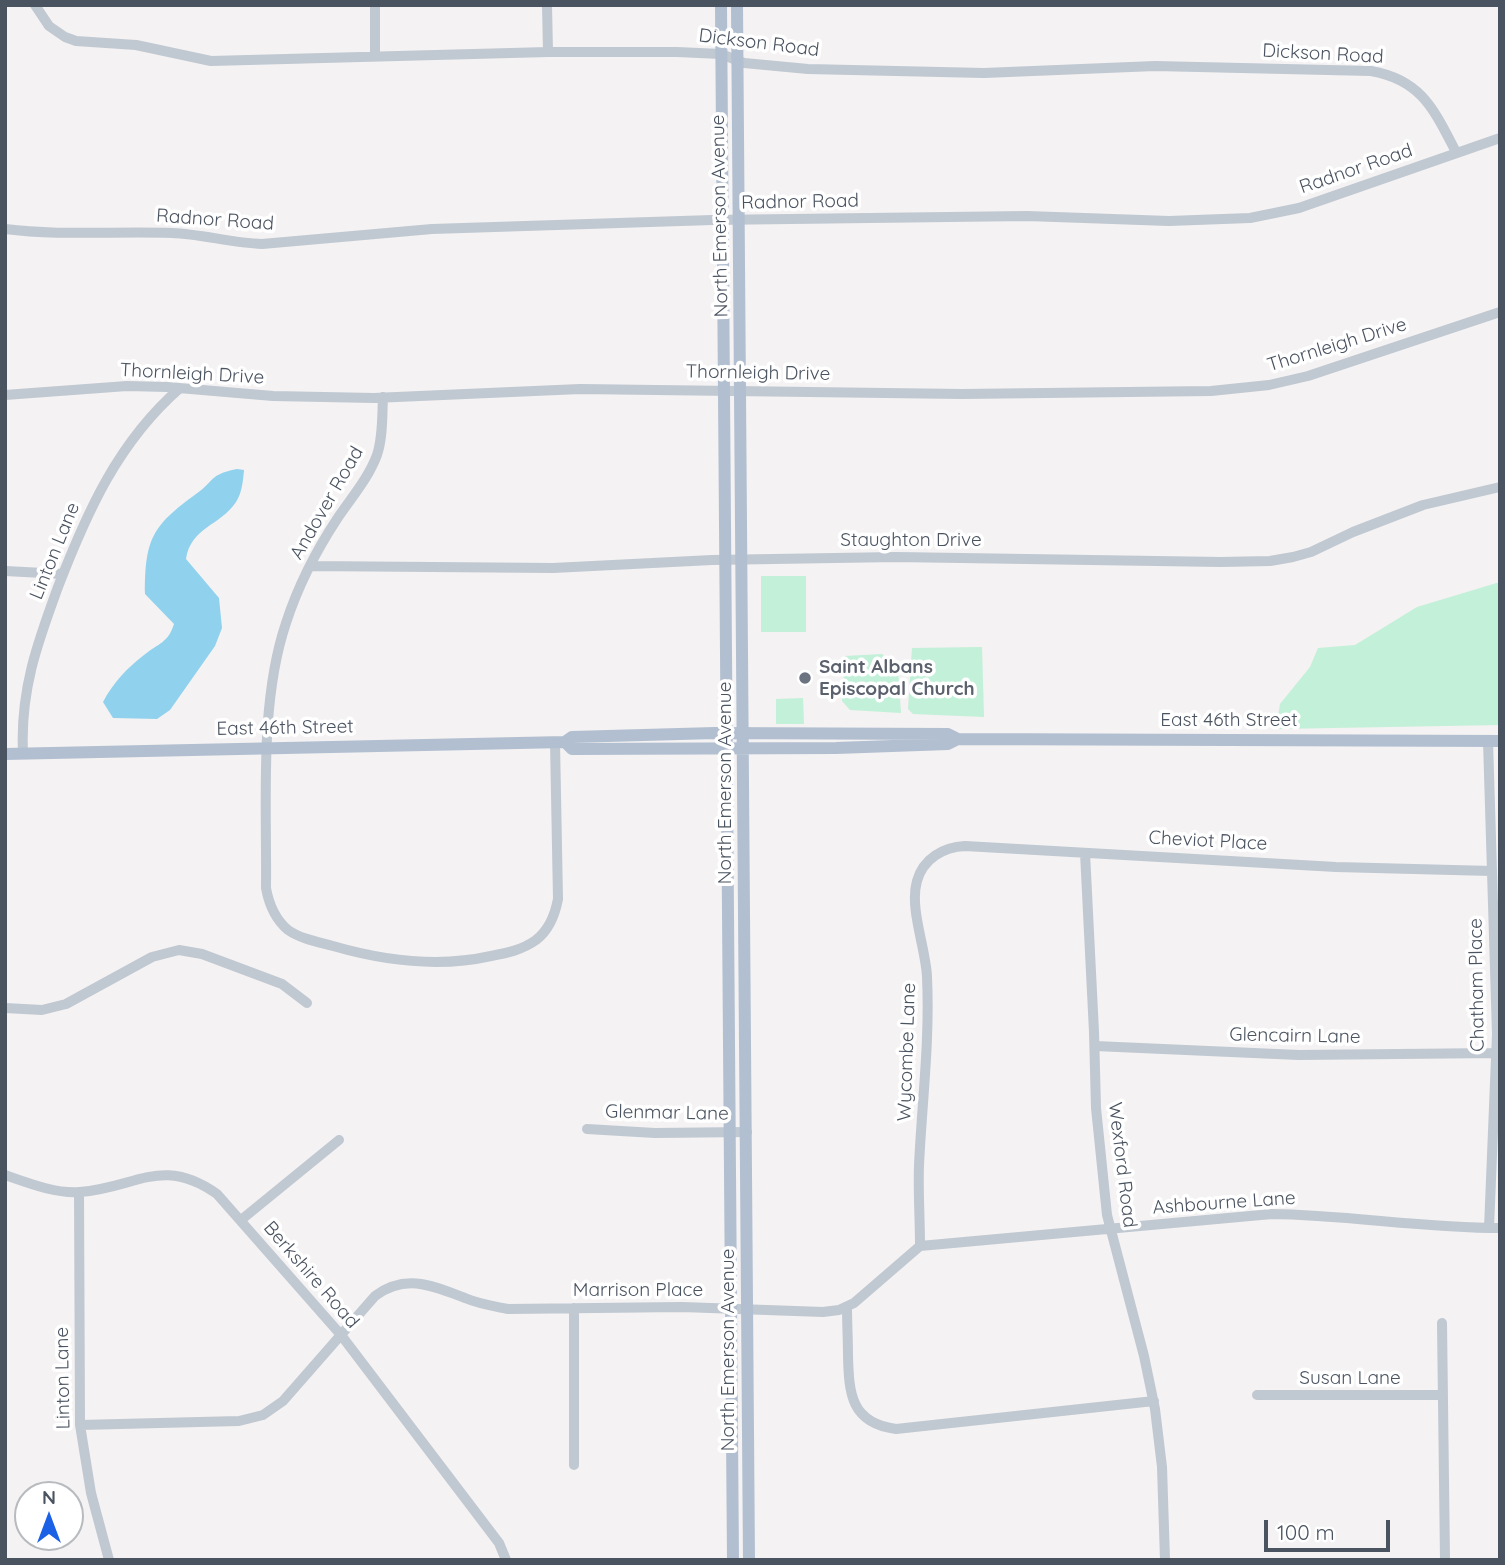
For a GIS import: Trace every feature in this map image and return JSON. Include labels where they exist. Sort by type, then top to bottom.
[{"type":"main road","name":"North Emerson Avenue","points":[[721,5],[733,1560]]},
{"type":"main road","name":"North Emerson Avenue","points":[[737,5],[749,1560]]},
{"type":"main road","name":"East 46th Street","points":[[5,754],[560,742],[572,737],[728,734],[948,734],[958,739],[1494,741]]},
{"type":"main road","name":"East 46th Street","points":[[560,742],[572,749],[744,748],[948,744],[958,739]]},
{"type":"street","name":"Dickson Road","points":[[35,5],[49,26],[76,41],[135,45],[201,60],[677,51],[721,54],[737,61],[807,69],[984,73],[1155,66],[1371,71],[1390,75],[1418,90],[1432,107],[1456,152]]},
{"type":"street","points":[[375,5],[375,56]]},
{"type":"street","points":[[547,5],[548,52]]},
{"type":"street","name":"Radnor Road","points":[[5,229],[173,233],[262,244],[432,229],[723,220],[1027,216],[1169,221],[1250,218],[1299,208],[1500,138]]},
{"type":"street","name":"Thornleigh Drive","points":[[5,395],[96,387],[180,388],[273,396],[383,397],[544,389],[962,394],[1234,390],[1308,376],[1500,312]]},
{"type":"street","name":"Linton Lane","points":[[23,754],[23,715],[29,673],[40,636],[88,513],[112,468],[137,433],[180,388]]},
{"type":"street","name":"Andover Road","points":[[383,397],[380,440],[371,468],[310,566],[290,612],[277,654],[269,701],[267,888],[271,907],[279,920],[297,935],[358,954],[396,960],[443,962],[486,957],[521,949],[540,937],[553,918],[558,895],[560,742]]},
{"type":"street","name":"Staughton Drive","points":[[310,566],[553,568],[742,559],[945,557],[1270,561],[1311,552],[1353,532],[1423,505],[1500,487]]},
{"type":"street","points":[[5,572],[64,573]]},
{"type":"street","name":"Chatham Place","points":[[1494,741],[1492,871],[1496,1053],[1495,1228]]},
{"type":"street","name":"Cheviot Place","points":[[927,863],[942,851],[961,846],[1336,867],[1492,871]]},
{"type":"street","name":"Wexford Road","points":[[1085,853],[1097,1120],[1107,1215],[1154,1401],[1162,1467],[1165,1560]]},
{"type":"street","name":"Wycombe Lane","points":[[920,1245],[919,1168],[928,1026],[927,974],[915,894],[918,878],[927,863]]},
{"type":"street","points":[[5,1008],[42,1010],[65,1004],[152,957],[178,950],[206,955],[282,984],[307,1003]]},
{"type":"street","name":"Glencairn Lane","points":[[1095,1046],[1299,1055],[1496,1053]]},
{"type":"street","name":"Glenmar Lane","points":[[587,1129],[655,1133],[747,1132]]},
{"type":"street","points":[[241,1220],[339,1140]]},
{"type":"street","name":"Berkshire Road","points":[[5,1175],[36,1185],[79,1192],[146,1176],[174,1175],[207,1186],[225,1202],[341,1335],[499,1543],[506,1560]]},
{"type":"street","name":"Linton Lane","points":[[79,1192],[80,1425],[90,1493],[109,1560]]},
{"type":"street","name":"Ashbourne Lane","points":[[920,1245],[1272,1214],[1412,1225],[1495,1228]]},
{"type":"street","points":[[920,1245],[847,1307],[851,1395],[860,1413],[880,1426],[895,1429],[1154,1401]]},
{"type":"street","name":"Marrison Place","points":[[80,1425],[239,1421],[255,1418],[283,1401],[381,1292],[395,1285],[411,1282],[430,1284],[496,1307],[732,1308],[823,1312],[847,1307]]},
{"type":"street","points":[[574,1308],[574,1465]]},
{"type":"street","points":[[1441,1323],[1445,1560]]},
{"type":"street","name":"Susan Lane","points":[[1257,1395],[1443,1395]]},
{"type":"green space","points":[[761,576],[806,576],[806,632],[761,632]]},
{"type":"green space","points":[[1500,582],[1500,725],[1276,729],[1280,704],[1310,667],[1318,648],[1355,645],[1417,607]]},
{"type":"green space","points":[[982,647],[984,717],[913,714],[908,709],[912,648]]},
{"type":"green space","points":[[882,654],[898,670],[901,713],[850,710],[842,701],[845,656]]},
{"type":"green space","points":[[803,698],[804,724],[776,724],[776,699]]},
{"type":"water","points":[[237,469],[244,470],[238,498],[222,517],[194,540],[186,559],[219,598],[222,628],[215,646],[170,710],[157,719],[113,718],[103,702],[107,695],[132,665],[166,639],[174,624],[145,594],[147,560],[154,535],[169,515],[213,478]]},
{"type":"place","name":"Saint Albans Episcopal Church","points":[[805,678]]}]
